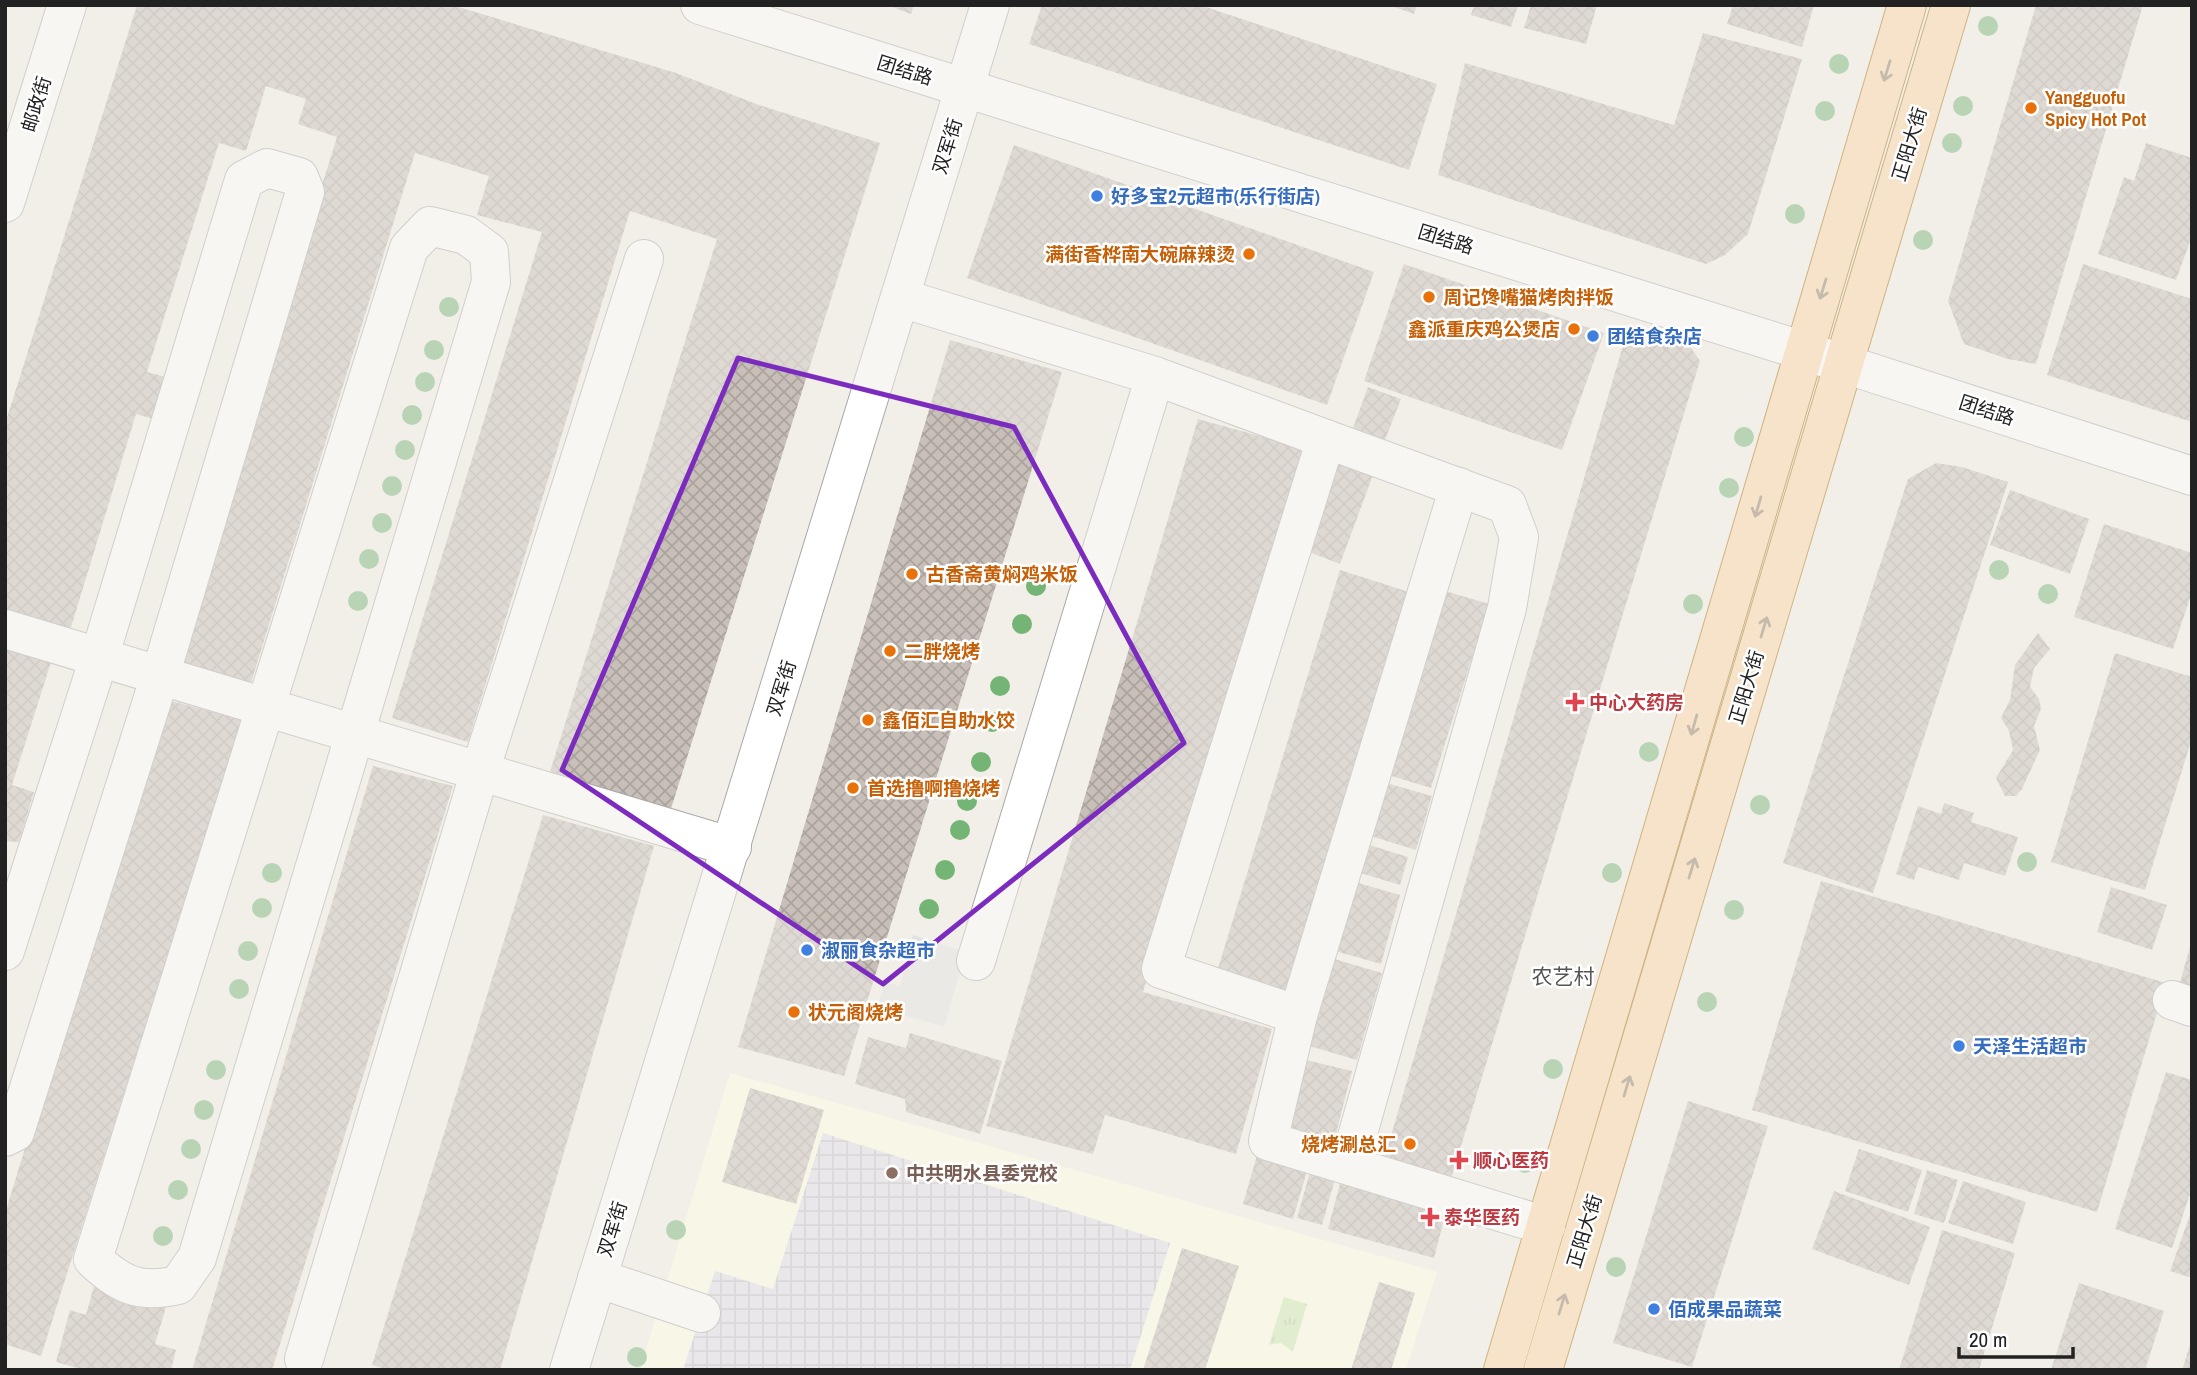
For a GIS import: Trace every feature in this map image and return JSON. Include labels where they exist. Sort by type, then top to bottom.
[{"type":"main road","name":"正阳大街","points":[[1503,1370],[1907,5]]},
{"type":"main road","name":"正阳大街","points":[[1543,1370],[1951,5]]},
{"type":"street","name":"邮政街","points":[[7,189],[67,5]]},
{"type":"street","name":"团结路","points":[[700,5],[796,20],[965,89],[1843,363],[2192,476]]},
{"type":"street","name":"双军街","points":[[569,1370],[990,5]]},
{"type":"street","points":[[5,951],[99,658],[244,180],[267,169],[299,177],[304,192],[160,676],[9,1145]]},
{"type":"street","points":[[429,226],[466,235],[489,252],[491,282],[356,734],[197,1258],[177,1285],[152,1291],[111,1276],[93,1259],[409,248],[429,226]]},
{"type":"street","points":[[304,1359],[481,771],[644,259]]},
{"type":"street","points":[[901,298],[1155,376],[1507,505],[1519,537],[1507,608],[1349,1166]]},
{"type":"street","points":[[976,961],[1155,376]]},
{"type":"street","points":[[1298,1014],[1161,969],[1326,439]]},
{"type":"street","points":[[1460,487],[1298,1014],[1268,1140],[1546,1226]]},
{"type":"street","points":[[5,629],[732,847]]},
{"type":"street","points":[[597,1278],[701,1313]]},
{"type":"highlighted area","points":[[738,358],[1014,427],[1184,743],[883,984],[562,770]]},
{"type":"shaded area","points":[[913,935],[966,952],[944,1027],[877,1007],[885,982],[900,986]]},
{"type":"shaded area","name":"中共明水县委党校","points":[[730,1073],[1437,1272],[1406,1370],[640,1370]]},
{"type":"shaded area","points":[[823,1133],[1170,1243],[1130,1370],[683,1370],[715,1271],[773,1289]]},
{"type":"green space","points":[[1284,1297],[1307,1304],[1293,1352],[1281,1343],[1269,1345]]},
{"type":"building","points":[[137,5],[452,5],[676,73],[759,105],[880,143],[669,815],[548,778],[717,239],[630,211],[468,742],[392,718],[542,232],[477,215],[489,176],[415,153],[250,686],[173,664],[337,137],[298,124],[306,99],[266,86],[246,151],[219,143],[147,372],[166,377],[153,419],[136,414],[69,634],[5,614],[5,424]]},
{"type":"building","points":[[887,5],[914,5],[911,14]]},
{"type":"building","points":[[1042,5],[1200,5],[1437,84],[1409,170],[1029,44]]},
{"type":"building","points":[[1388,5],[1417,5],[1414,14]]},
{"type":"building","points":[[1474,5],[1518,5],[1511,27],[1471,15]]},
{"type":"building","points":[[1531,5],[1597,5],[1586,44],[1524,28]]},
{"type":"building","points":[[1733,5],[1814,5],[1802,47],[1727,24]]},
{"type":"building","points":[[2036,5],[2143,5],[2036,364],[2008,359],[1964,344],[1948,301]]},
{"type":"building","points":[[1703,33],[1802,59],[1748,234],[1725,255],[1706,264],[1438,175],[1465,63],[1674,125]]},
{"type":"building","points":[[2146,143],[2192,158],[2192,236],[2176,280],[2098,254],[2124,177],[2134,181]]},
{"type":"building","points":[[1014,145],[1374,272],[1327,405],[967,278]]},
{"type":"building","points":[[1404,264],[1604,333],[1562,450],[1364,381]]},
{"type":"building","points":[[2083,264],[2192,299],[2192,422],[2047,375]]},
{"type":"building","points":[[1629,325],[1685,339],[1700,361],[1451,1179],[1385,1156]]},
{"type":"building","points":[[950,340],[1062,372],[844,1076],[738,1047]]},
{"type":"building","points":[[1368,387],[1401,399],[1385,440],[1353,428]]},
{"type":"building","points":[[1198,419],[1310,450],[1143,992],[1272,1029],[1236,1154],[1105,1115],[1093,1154],[986,1126]]},
{"type":"building","points":[[1334,461],[1373,475],[1340,564],[1301,549]]},
{"type":"building","points":[[1936,463],[1962,467],[2008,482],[1873,893],[1783,863],[1908,479]]},
{"type":"building","points":[[2010,490],[2089,519],[2070,574],[1990,545]]},
{"type":"building","points":[[2104,524],[2192,553],[2192,592],[2173,649],[2074,617]]},
{"type":"building","points":[[1340,570],[1409,592],[1284,999],[1215,978]]},
{"type":"building","points":[[1442,590],[1489,604],[1431,788],[1385,774]]},
{"type":"building","points":[[2038,633],[2050,649],[2034,668],[2030,687],[2039,699],[2041,709],[2034,726],[2040,750],[2022,789],[2016,796],[2005,796],[1996,778],[2013,750],[2009,731],[2001,718],[2010,700],[2015,665]]},
{"type":"building","points":[[5,644],[52,659],[12,785],[34,792],[19,842],[5,841]]},
{"type":"building","points":[[2115,653],[2192,677],[2192,738],[2145,890],[2051,862]]},
{"type":"building","points":[[164,699],[242,720],[41,1356],[5,1344],[5,1213]]},
{"type":"building","points":[[373,766],[453,786],[272,1370],[192,1370]]},
{"type":"building","points":[[1379,781],[1432,796],[1416,850],[1364,834]]},
{"type":"building","points":[[1944,803],[1974,813],[1971,822],[2018,837],[2005,876],[1964,863],[1959,880],[1918,867],[1914,880],[1896,874],[1918,806],[1941,814]]},
{"type":"building","points":[[543,815],[654,846],[500,1370],[388,1370],[372,1365]]},
{"type":"building","points":[[1363,843],[1408,857],[1400,885],[1354,871]]},
{"type":"building","name":"天泽生活超市","points":[[1821,881],[2166,983],[2097,1212],[1752,1110]]},
{"type":"building","points":[[1355,882],[1400,895],[1381,964],[1335,951]]},
{"type":"building","points":[[2111,887],[2167,905],[2152,950],[2097,932]]},
{"type":"building","points":[[2192,943],[2192,994],[2178,990]]},
{"type":"building","points":[[1331,958],[1382,973],[1357,1060],[1306,1045]]},
{"type":"building","points":[[910,1033],[1002,1061],[980,1134],[906,1112],[905,1099],[855,1084],[868,1037],[906,1048]]},
{"type":"building","points":[[1306,1060],[1352,1071],[1331,1153],[1286,1142]]},
{"type":"building","points":[[2166,1072],[2192,1080],[2192,1188],[2172,1248],[2115,1229]]},
{"type":"building","points":[[750,1088],[824,1110],[796,1204],[722,1182]]},
{"type":"building","points":[[1688,1101],[1768,1126],[1692,1367],[1613,1343]]},
{"type":"building","points":[[1859,1149],[1922,1170],[1908,1212],[1845,1191]]},
{"type":"building","points":[[1257,1155],[1307,1171],[1293,1219],[1243,1204]]},
{"type":"building","points":[[1927,1170],[1958,1180],[1944,1223],[1914,1214]]},
{"type":"building","points":[[1310,1172],[1335,1179],[1322,1225],[1297,1218]]},
{"type":"building","points":[[1342,1176],[1448,1204],[1434,1258],[1328,1229]]},
{"type":"building","points":[[1963,1181],[2026,1202],[2013,1244],[1948,1223]]},
{"type":"building","points":[[1834,1191],[1930,1227],[1909,1285],[1812,1249]]},
{"type":"building","points":[[2192,1212],[2192,1278],[2170,1271]]},
{"type":"building","points":[[1942,1230],[2015,1253],[1979,1370],[1899,1370]]},
{"type":"building","points":[[1182,1248],[1239,1266],[1205,1370],[1143,1370]]},
{"type":"building","points":[[1379,1282],[1415,1293],[1391,1370],[1351,1370]]},
{"type":"building","points":[[2079,1283],[2164,1311],[2145,1370],[2051,1370]]},
{"type":"building","points":[[94,1286],[166,1307],[155,1344],[176,1350],[171,1370],[84,1370],[56,1362],[70,1310],[86,1315]]},
{"type":"building","points":[[2191,1342],[2192,1370],[2182,1370]]},
{"type":"place","name":"Yangguofu Spicy Hot Pot","points":[[2031,108]]},
{"type":"place","name":"好多宝2元超市(乐行街店)","points":[[1097,196]]},
{"type":"place","name":"满街香桦南大碗麻辣烫","points":[[1249,254]]},
{"type":"place","name":"周记馋嘴猫烤肉拌饭","points":[[1429,297]]},
{"type":"place","name":"鑫派重庆鸡公煲店","points":[[1574,329]]},
{"type":"place","name":"团结食杂店","points":[[1593,336]]},
{"type":"place","name":"古香斋黄焖鸡米饭","points":[[912,574]]},
{"type":"place","name":"二胖烧烤","points":[[890,651]]},
{"type":"place","name":"中心大药房","points":[[1575,702]]},
{"type":"place","name":"鑫佰汇自助水饺","points":[[868,720]]},
{"type":"place","name":"首选撸啊撸烧烤","points":[[853,788]]},
{"type":"place","name":"淑丽食杂超市","points":[[807,950]]},
{"type":"place","name":"状元阁烧烤","points":[[794,1012]]},
{"type":"place","name":"天泽生活超市","points":[[1959,1046]]},
{"type":"place","name":"烧烤涮总汇","points":[[1410,1144]]},
{"type":"place","name":"顺心医药","points":[[1459,1160]]},
{"type":"place","name":"中共明水县委党校","points":[[892,1173]]},
{"type":"place","name":"泰华医药","points":[[1430,1217]]},
{"type":"place","name":"佰成果品蔬菜","points":[[1654,1309]]},
{"type":"district","name":"农艺村","points":[[1563,977]]}]
